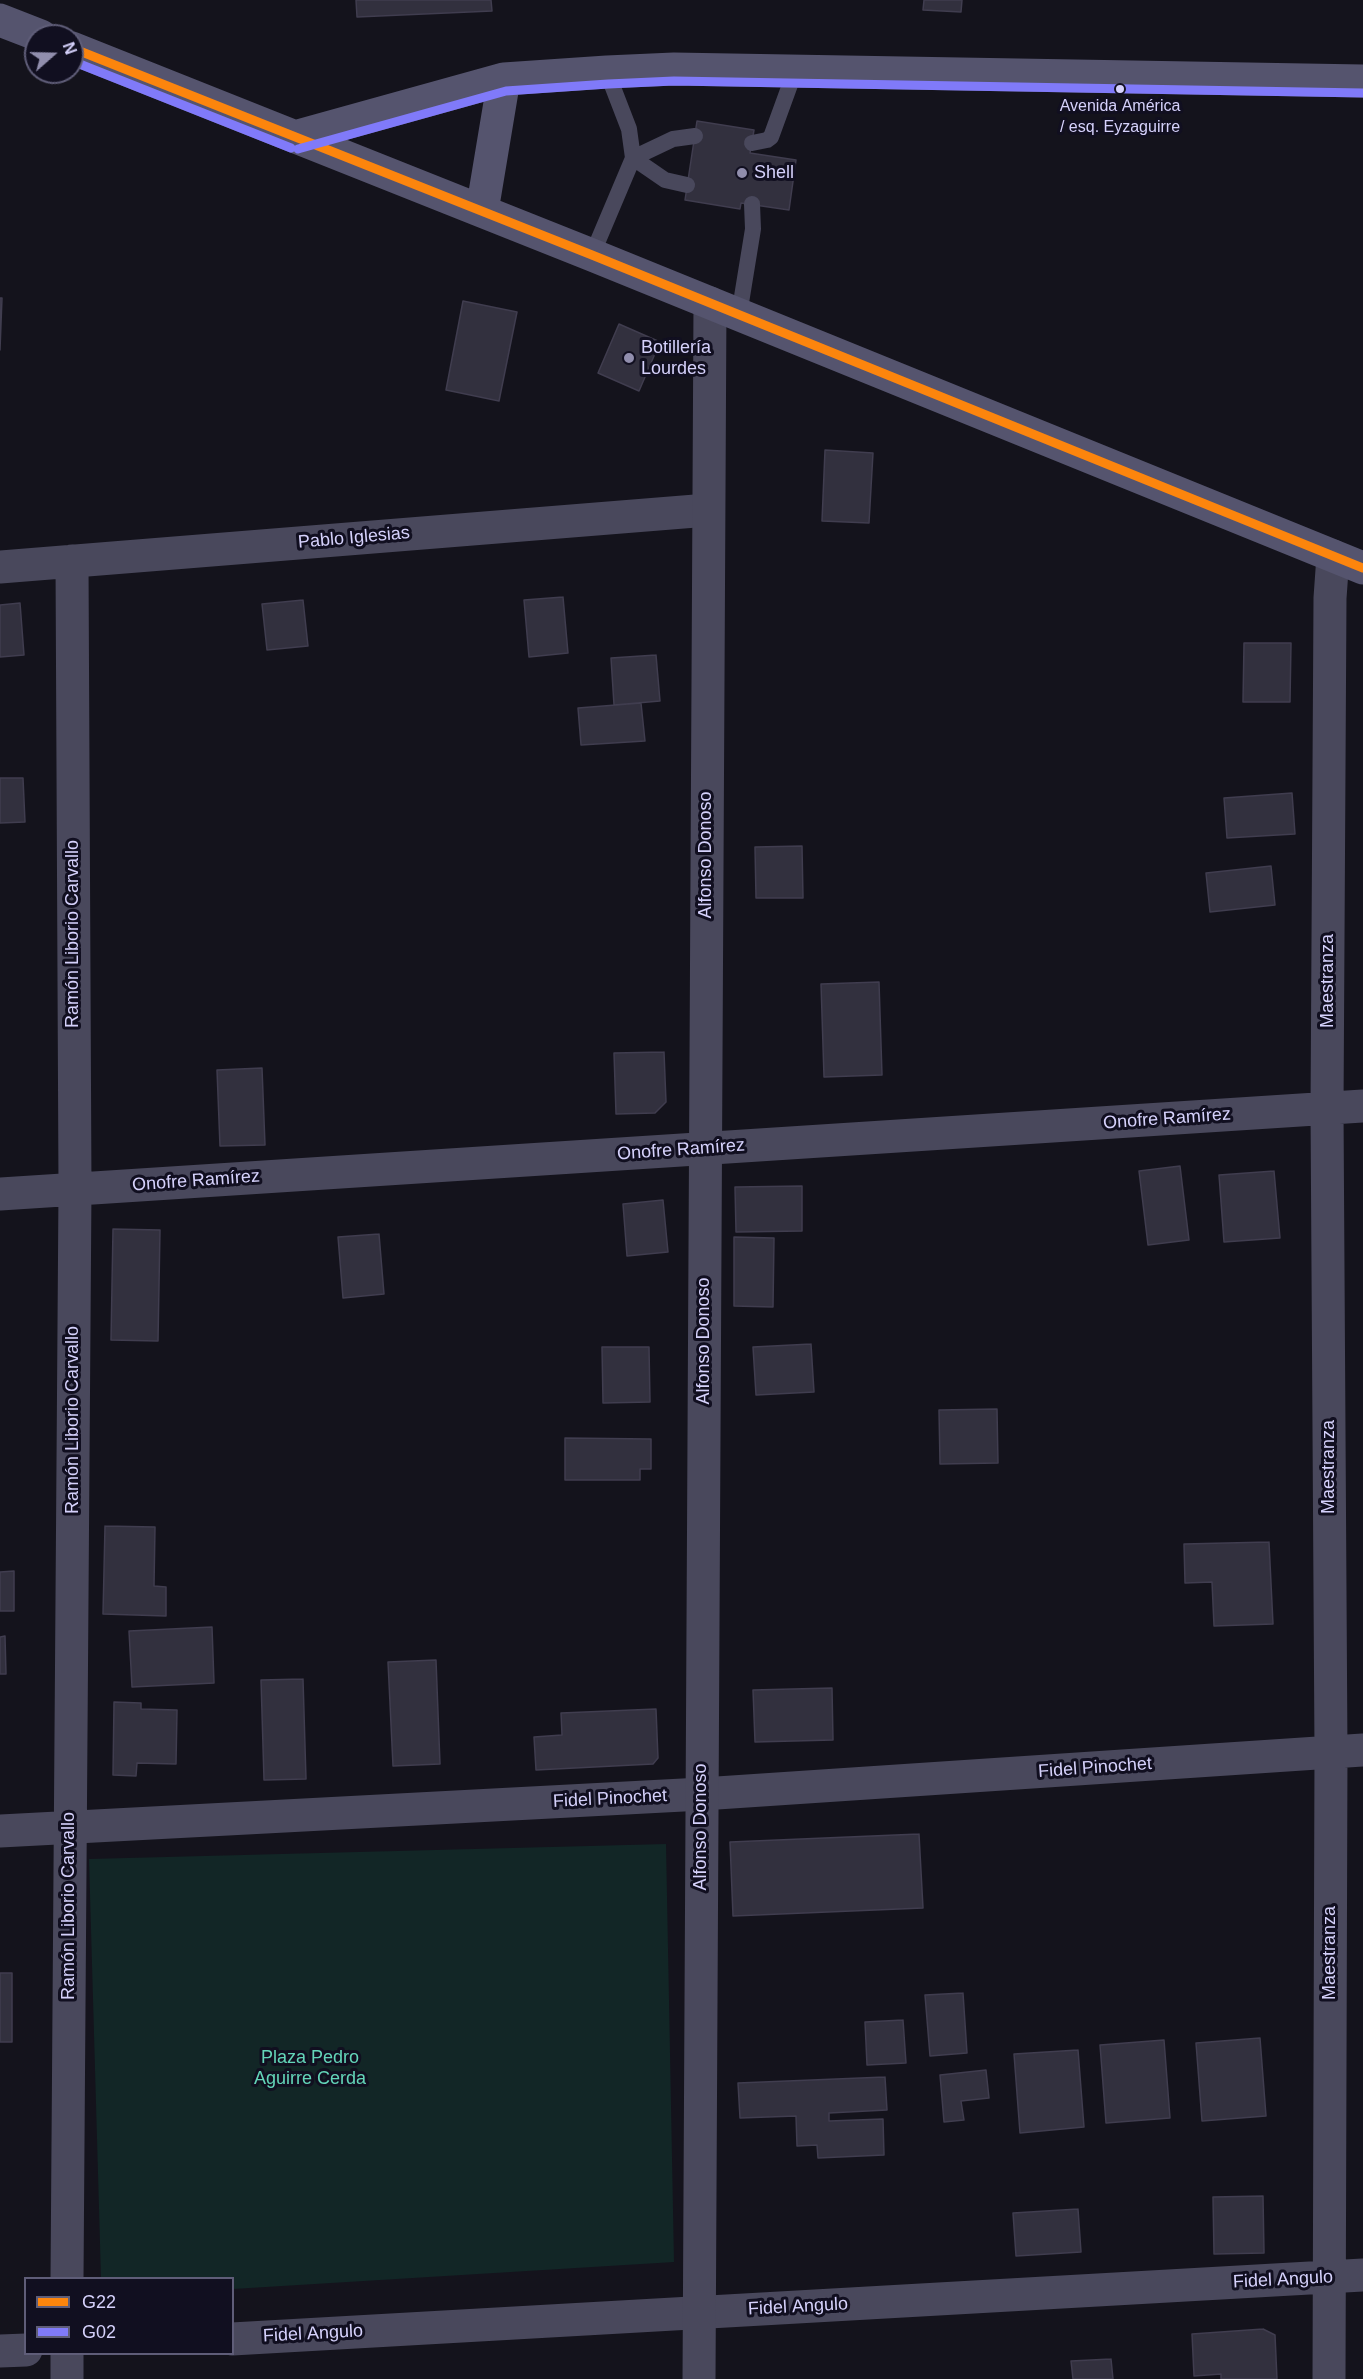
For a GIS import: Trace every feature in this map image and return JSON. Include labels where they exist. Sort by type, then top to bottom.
[{"type":"main road","points":[[0,20],[24,29]]},
{"type":"main road","points":[[84,53],[592,255],[1363,568]]},
{"type":"main road","points":[[295,136],[504,80],[607,72],[674,69],[1363,81]]},
{"type":"main road","points":[[482,211],[504,80]]},
{"type":"street","name":"Alfonso Donoso","points":[[699,2379],[708,510],[725,309]]},
{"type":"street","name":"Pablo Iglesias","points":[[0,567],[708,510]]},
{"type":"street","name":"Maestranza","points":[[1329,2379],[1331,1752],[1327,1109],[1330,598],[1333,556]]},
{"type":"street","name":"Ramón Liborio Carvallo","points":[[67,2277],[75,1189],[72,561]]},
{"type":"street","name":"Onofre Ramírez","points":[[0,1194],[1363,1106]]},
{"type":"street","name":"Fidel Pinochet","points":[[0,1831],[702,1794],[1363,1750]]},
{"type":"street","name":"Fidel Angulo","points":[[234,2339],[1363,2276]]},
{"type":"street","points":[[0,2351],[24,2350]]},
{"type":"street","points":[[67,2355],[67,2379]]},
{"type":"lane","points":[[752,143],[771,137],[795,71]]},
{"type":"lane","points":[[592,255],[633,158],[629,129],[607,72]]},
{"type":"lane","points":[[633,158],[673,139],[695,136]]},
{"type":"lane","points":[[633,158],[665,180],[687,185]]},
{"type":"lane","points":[[725,309],[753,229],[752,204]]},
{"type":"green space","name":"Plaza Pedro Aguirre Cerda","points":[[666,1844],[674,2262],[234,2289],[234,2277],[101,2277],[89,1859]]},
{"type":"building","points":[[356,0],[491,0],[492,11],[357,17]]},
{"type":"building","points":[[924,0],[962,0],[961,12],[923,10]]},
{"type":"building","name":"Shell","points":[[697,121],[754,130],[750,153],[796,160],[789,210],[741,203],[740,209],[685,200]]},
{"type":"building","points":[[0,298],[2,298],[0,350]]},
{"type":"building","points":[[463,301],[517,312],[499,401],[446,390]]},
{"type":"building","name":"Botillería Lourdes","points":[[619,324],[660,342],[639,391],[598,373]]},
{"type":"building","points":[[825,450],[873,453],[869,523],[822,521]]},
{"type":"building","points":[[563,597],[568,653],[529,657],[524,600]]},
{"type":"building","points":[[303,600],[308,646],[267,650],[262,604]]},
{"type":"building","points":[[20,603],[24,655],[0,657],[0,605]]},
{"type":"building","points":[[1244,643],[1291,643],[1290,702],[1243,702]]},
{"type":"building","points":[[656,655],[660,701],[614,705],[611,658]]},
{"type":"building","points":[[641,703],[645,741],[581,745],[578,708]]},
{"type":"building","points":[[0,778],[23,778],[25,822],[0,823]]},
{"type":"building","points":[[1292,793],[1295,834],[1227,838],[1224,798]]},
{"type":"building","points":[[802,846],[803,898],[756,898],[755,847]]},
{"type":"building","points":[[1271,866],[1275,905],[1210,912],[1206,873]]},
{"type":"building","points":[[879,982],[882,1075],[824,1077],[821,984]]},
{"type":"building","points":[[664,1052],[666,1102],[655,1113],[616,1114],[614,1053]]},
{"type":"building","points":[[262,1068],[265,1145],[220,1146],[217,1070]]},
{"type":"building","points":[[1180,1166],[1189,1240],[1148,1245],[1139,1171]]},
{"type":"building","points":[[1274,1171],[1280,1238],[1224,1242],[1219,1175]]},
{"type":"building","points":[[802,1186],[802,1231],[736,1232],[735,1187]]},
{"type":"building","points":[[663,1200],[668,1252],[627,1256],[623,1204]]},
{"type":"building","points":[[113,1229],[160,1230],[158,1341],[111,1340]]},
{"type":"building","points":[[379,1234],[384,1294],[343,1298],[338,1237]]},
{"type":"building","points":[[734,1237],[774,1238],[773,1307],[734,1306]]},
{"type":"building","points":[[811,1344],[814,1392],[756,1395],[753,1347]]},
{"type":"building","points":[[602,1347],[649,1347],[650,1402],[603,1403]]},
{"type":"building","points":[[997,1409],[998,1463],[940,1464],[939,1410]]},
{"type":"building","points":[[565,1438],[651,1439],[651,1469],[640,1469],[640,1480],[565,1480]]},
{"type":"building","points":[[105,1526],[155,1527],[154,1586],[166,1587],[166,1616],[103,1614]]},
{"type":"building","points":[[1269,1542],[1273,1624],[1214,1626],[1212,1582],[1185,1583],[1184,1544]]},
{"type":"building","points":[[14,1571],[14,1611],[0,1611],[0,1572]]},
{"type":"building","points":[[212,1627],[214,1683],[132,1687],[129,1631]]},
{"type":"building","points":[[5,1636],[6,1674],[0,1674],[0,1637]]},
{"type":"building","points":[[436,1660],[440,1764],[393,1766],[388,1662]]},
{"type":"building","points":[[303,1679],[306,1779],[264,1780],[261,1680]]},
{"type":"building","points":[[832,1688],[833,1740],[755,1742],[753,1690]]},
{"type":"building","points":[[114,1702],[141,1703],[141,1709],[177,1710],[176,1764],[137,1763],[136,1776],[113,1775]]},
{"type":"building","points":[[656,1709],[658,1758],[653,1764],[536,1770],[534,1737],[562,1735],[561,1713]]},
{"type":"building","points":[[919,1834],[923,1908],[733,1916],[730,1842]]},
{"type":"building","points":[[0,1973],[12,1973],[12,2042],[0,2042]]},
{"type":"building","points":[[963,1993],[967,2053],[930,2056],[925,1995]]},
{"type":"building","points":[[903,2020],[906,2063],[867,2065],[865,2022]]},
{"type":"building","points":[[1260,2038],[1266,2116],[1202,2121],[1196,2043]]},
{"type":"building","points":[[1164,2040],[1170,2118],[1106,2123],[1100,2045]]},
{"type":"building","points":[[1078,2050],[1084,2127],[1020,2133],[1014,2054]]},
{"type":"building","points":[[986,2070],[989,2098],[961,2101],[964,2120],[944,2122],[940,2075]]},
{"type":"building","points":[[885,2077],[887,2110],[829,2113],[829,2121],[883,2119],[884,2155],[818,2158],[817,2145],[797,2146],[796,2116],[740,2118],[738,2083]]},
{"type":"building","points":[[1263,2196],[1264,2253],[1214,2254],[1213,2197]]},
{"type":"building","points":[[1078,2209],[1081,2252],[1016,2256],[1013,2213]]},
{"type":"building","points":[[1263,2329],[1275,2335],[1277,2379],[1221,2379],[1221,2374],[1194,2376],[1192,2334]]},
{"type":"building","points":[[1111,2359],[1113,2379],[1073,2379],[1071,2361]]},
{"type":"transit line","name":"G22","points":[[84,53],[592,255],[1363,568]]},
{"type":"transit line","name":"G02","points":[[84,66],[291,148]]},
{"type":"transit line","name":"G02","points":[[298,149],[506,91],[608,84],[674,81],[1363,93]]},
{"type":"place","name":"Avenida América / esq. Eyzaguirre","points":[[1120,89]]},
{"type":"place","name":"Shell","points":[[742,173]]},
{"type":"place","name":"Botillería Lourdes","points":[[629,358]]}]
